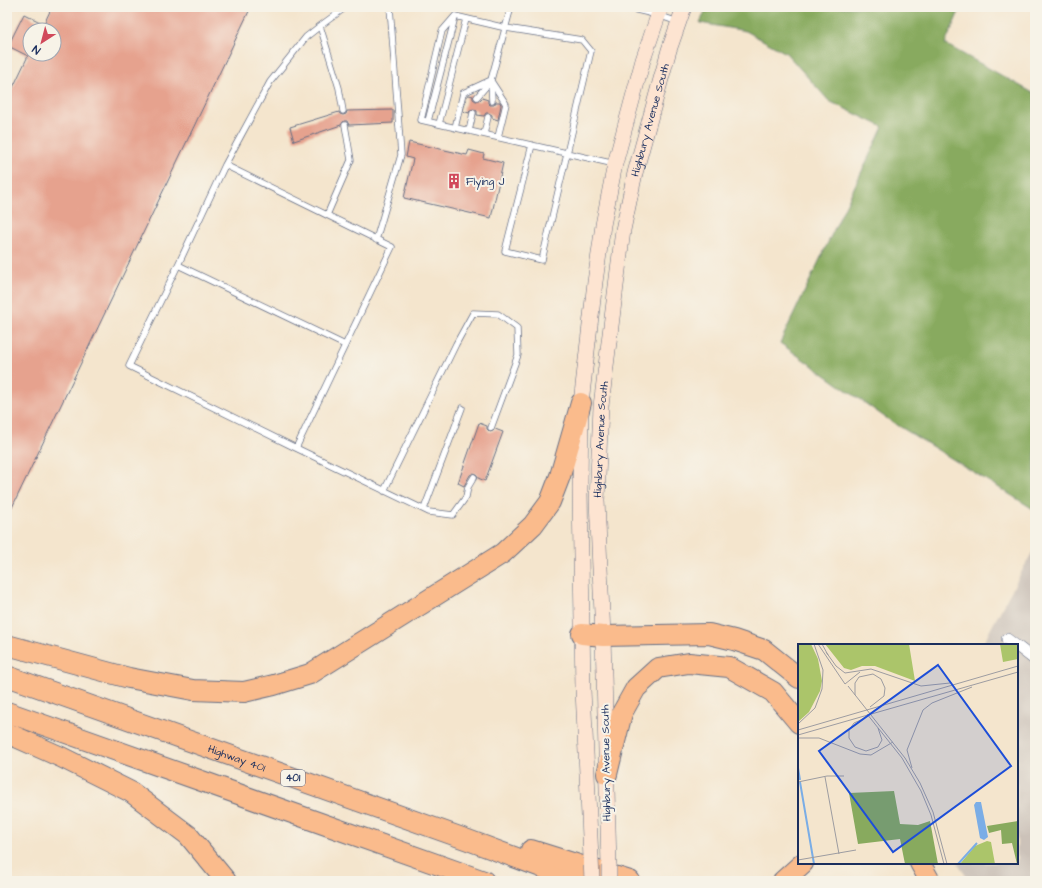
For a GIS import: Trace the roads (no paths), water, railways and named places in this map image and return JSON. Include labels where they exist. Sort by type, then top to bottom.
[{"type":"highway","points":[[7,645],[129,678],[193,690],[244,692],[310,674],[503,552],[533,525],[550,502],[560,476],[581,403]]},
{"type":"highway","points":[[582,634],[603,636],[708,634],[734,640],[764,650],[798,677]]},
{"type":"highway","points":[[607,774],[622,713],[636,688],[658,668],[689,663],[729,667],[773,692],[798,722]]},
{"type":"highway","name":"Highway 401","points":[[7,676],[579,881]]},
{"type":"highway","points":[[7,712],[484,881]]},
{"type":"highway","points":[[7,733],[61,757],[131,792],[188,835],[226,881]]},
{"type":"highway","points":[[373,806],[465,829],[630,881]]},
{"type":"highway","points":[[783,881],[802,864]]},
{"type":"highway","points":[[921,864],[930,881]]},
{"type":"main road","name":"Highbury Avenue South","points":[[609,881],[603,636],[597,500],[602,399],[623,230],[635,173],[668,50],[684,7]]},
{"type":"main road","name":"Highbury Avenue South","points":[[592,881],[583,690],[580,489],[581,403],[603,225],[615,164],[643,60],[659,11]]},
{"type":"street","points":[[1018,647],[1035,660]]},
{"type":"lane","points":[[7,11],[9,7]]},
{"type":"lane","points":[[346,7],[306,37],[270,82],[225,165],[129,366],[429,512],[453,515],[466,497],[468,487],[474,477]]},
{"type":"lane","points":[[376,240],[401,155],[390,7]]},
{"type":"lane","points":[[492,101],[491,80],[511,7]]},
{"type":"lane","points":[[624,7],[659,11],[678,22]]},
{"type":"lane","points":[[455,16],[442,31],[421,120],[615,164]]},
{"type":"lane","points":[[455,16],[506,28],[582,40],[592,51],[542,260],[504,251],[532,145]]},
{"type":"lane","points":[[428,121],[455,16]]},
{"type":"lane","points":[[439,124],[466,19]]},
{"type":"lane","points":[[320,26],[339,88],[343,111]]},
{"type":"lane","points":[[477,97],[491,80]]},
{"type":"lane","points":[[455,128],[463,93],[491,80]]},
{"type":"lane","points":[[491,80],[506,104],[498,137]]},
{"type":"lane","points":[[469,131],[472,114]]},
{"type":"lane","points":[[484,134],[488,117]]},
{"type":"lane","points":[[327,215],[351,160],[345,125]]},
{"type":"lane","points":[[225,165],[392,247],[296,448]]},
{"type":"lane","points":[[178,265],[345,345]]},
{"type":"lane","points":[[384,491],[456,344],[474,313],[498,314],[517,328],[518,355],[491,428]]},
{"type":"lane","points":[[424,509],[462,408]]},
{"type":"place","name":"Flying J","points":[[454,181]]}]
